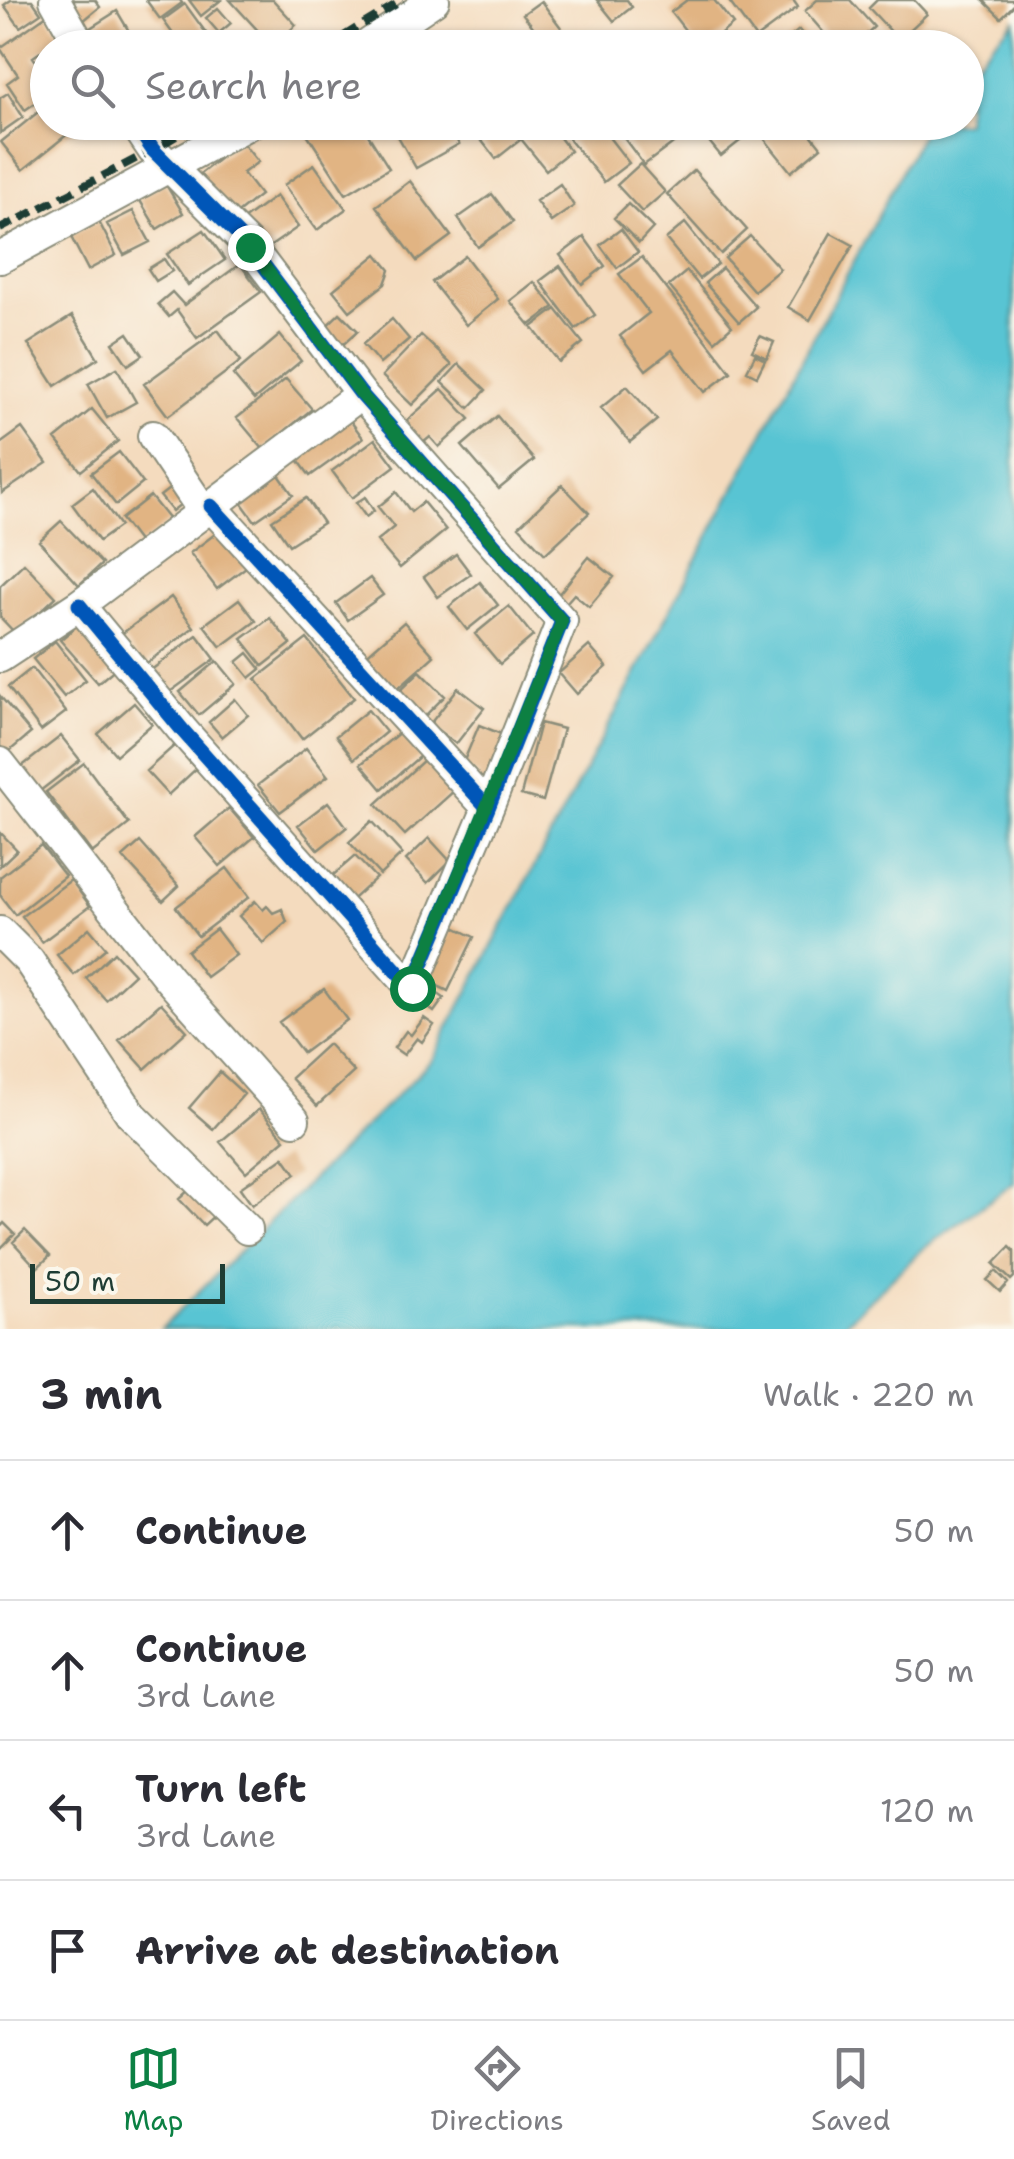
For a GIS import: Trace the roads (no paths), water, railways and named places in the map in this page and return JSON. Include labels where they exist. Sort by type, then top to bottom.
[{"type":"street","points":[[55,0],[72,30]]},
{"type":"street","points":[[390,30],[434,0]]},
{"type":"street","points":[[79,605],[184,732],[412,988],[562,621],[361,394],[250,247],[146,140]]},
{"type":"street","points":[[0,258],[221,140]]},
{"type":"street","points":[[0,657],[79,605],[361,394]]},
{"type":"street","points":[[154,436],[207,509],[488,808]]},
{"type":"street","points":[[0,763],[169,979],[294,1120]]},
{"type":"street","points":[[0,932],[29,961],[132,1114],[247,1230]]},
{"type":"water","points":[[1014,20],[1014,1183],[923,1249],[839,1329],[161,1329],[432,1060],[918,140],[984,140],[984,53]]},
{"type":"railway","points":[[354,30],[403,0]]},
{"type":"railway","points":[[0,229],[169,140]]}]
